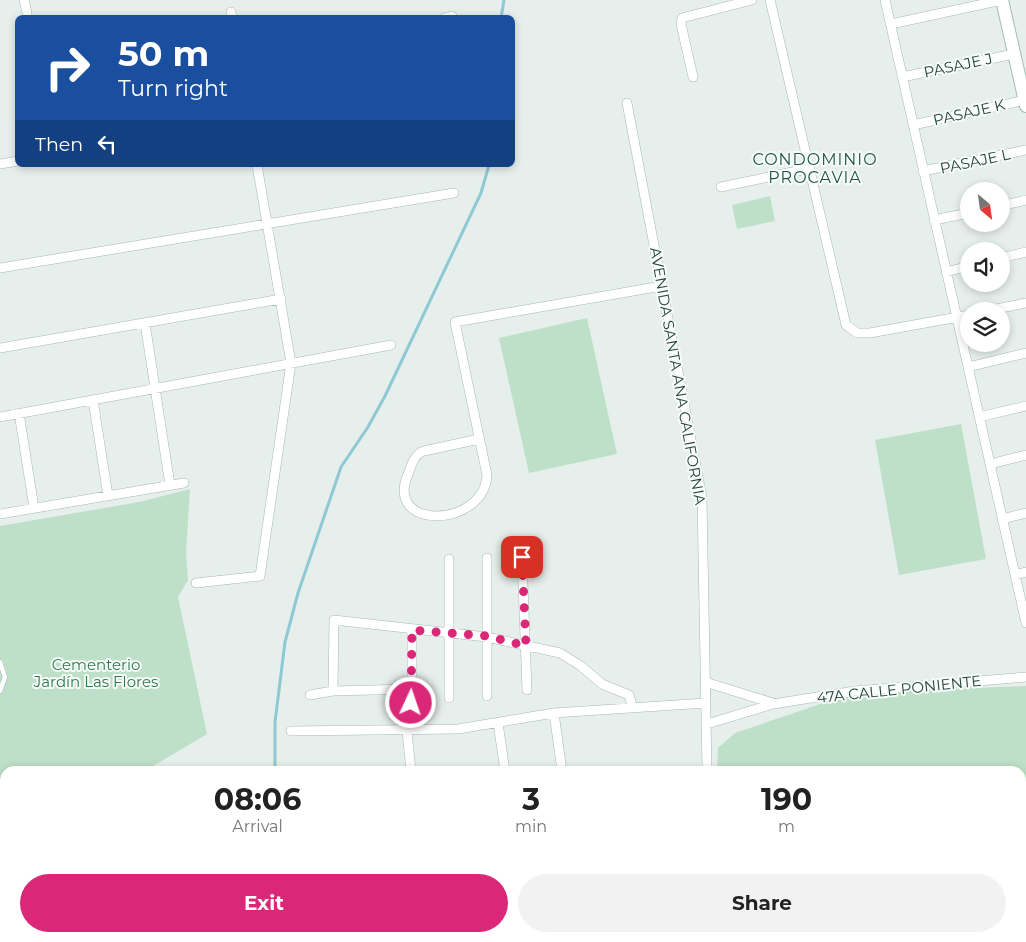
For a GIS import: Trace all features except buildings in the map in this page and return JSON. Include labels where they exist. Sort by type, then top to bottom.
[{"type":"street","points":[[24,0],[27,13]]},
{"type":"street","points":[[693,76],[681,22],[682,18],[752,0]]},
{"type":"street","points":[[770,0],[843,318],[850,330],[862,334],[960,317]]},
{"type":"street","points":[[885,0],[1026,623]]},
{"type":"street","points":[[891,24],[1002,0],[1025,103]]},
{"type":"street","name":"PASAJE J","points":[[902,77],[1014,54]]},
{"type":"street","name":"AVENIDA SANTA ANA CALIFORNIA","points":[[628,103],[702,498],[707,766]]},
{"type":"street","name":"PASAJE K","points":[[913,125],[1025,103]]},
{"type":"street","name":"PASAJE L","points":[[924,171],[1026,150]]},
{"type":"street","points":[[0,164],[15,162]]},
{"type":"street","points":[[196,582],[260,576],[291,363],[257,167]]},
{"type":"street","points":[[721,187],[808,168]]},
{"type":"street","points":[[0,268],[454,193]]},
{"type":"street","points":[[1010,204],[1026,200]]},
{"type":"street","points":[[934,220],[960,215]]},
{"type":"street","points":[[1010,256],[1026,252]]},
{"type":"street","points":[[946,272],[960,268]]},
{"type":"street","points":[[479,440],[424,451],[416,456],[402,489],[406,501],[415,510],[429,516],[444,516],[465,508],[479,496],[485,486],[487,475],[455,322],[662,286]]},
{"type":"street","points":[[0,348],[281,299]]},
{"type":"street","points":[[1010,306],[1026,303]]},
{"type":"street","points":[[145,323],[170,485]]},
{"type":"street","points":[[0,417],[391,344]]},
{"type":"street","points":[[968,367],[1026,353]]},
{"type":"street","points":[[93,400],[108,496]]},
{"type":"street","points":[[979,417],[1026,406]]},
{"type":"street","points":[[19,413],[34,508]]},
{"type":"street","points":[[990,464],[1026,455]]},
{"type":"street","points":[[0,514],[184,483]]},
{"type":"street","points":[[1002,519],[1026,513]]},
{"type":"street","points":[[522,557],[528,690]]},
{"type":"street","points":[[487,558],[487,696]]},
{"type":"street","points":[[449,559],[449,698]]},
{"type":"street","points":[[1015,575],[1026,572]]},
{"type":"street","points":[[333,691],[334,620],[412,630],[487,636],[560,653],[570,658],[602,684],[629,695],[633,708]]},
{"type":"street","points":[[411,766],[407,730],[412,689],[412,630]]},
{"type":"street","name":"47A CALLE PONIENTE","points":[[707,724],[773,704],[855,690],[1026,676]]},
{"type":"street","name":"47A CALLE PONIENTE","points":[[705,682],[773,704]]},
{"type":"street","points":[[310,696],[333,691],[412,689]]},
{"type":"street","points":[[291,731],[458,729],[554,713],[706,703]]},
{"type":"street","points":[[554,713],[561,766]]},
{"type":"street","points":[[498,723],[505,766]]},
{"type":"lane","points":[[0,662],[5,677],[0,691]]},
{"type":"green space","points":[[770,196],[775,221],[737,229],[732,205]]},
{"type":"green space","points":[[587,318],[617,454],[529,473],[499,338]]},
{"type":"green space","points":[[961,424],[986,559],[899,575],[875,440]]},
{"type":"green space","name":"Cementerio Jardín Las Flores","points":[[190,489],[186,553],[188,580],[178,597],[207,734],[153,766],[0,766],[0,526],[139,502]]},
{"type":"green space","points":[[1026,686],[1026,766],[717,766],[718,748],[735,733],[841,697],[877,692]]},
{"type":"waterway","points":[[502,15],[504,0]]},
{"type":"waterway","points":[[275,766],[275,722],[285,642],[298,593],[341,467],[368,427],[385,396],[481,193],[488,167]]},
{"type":"district","name":"CONDOMINIO PROCAVIA","points":[[815,168]]},
{"type":"route","points":[[411,703],[412,630],[487,636],[526,646],[522,557]]}]
